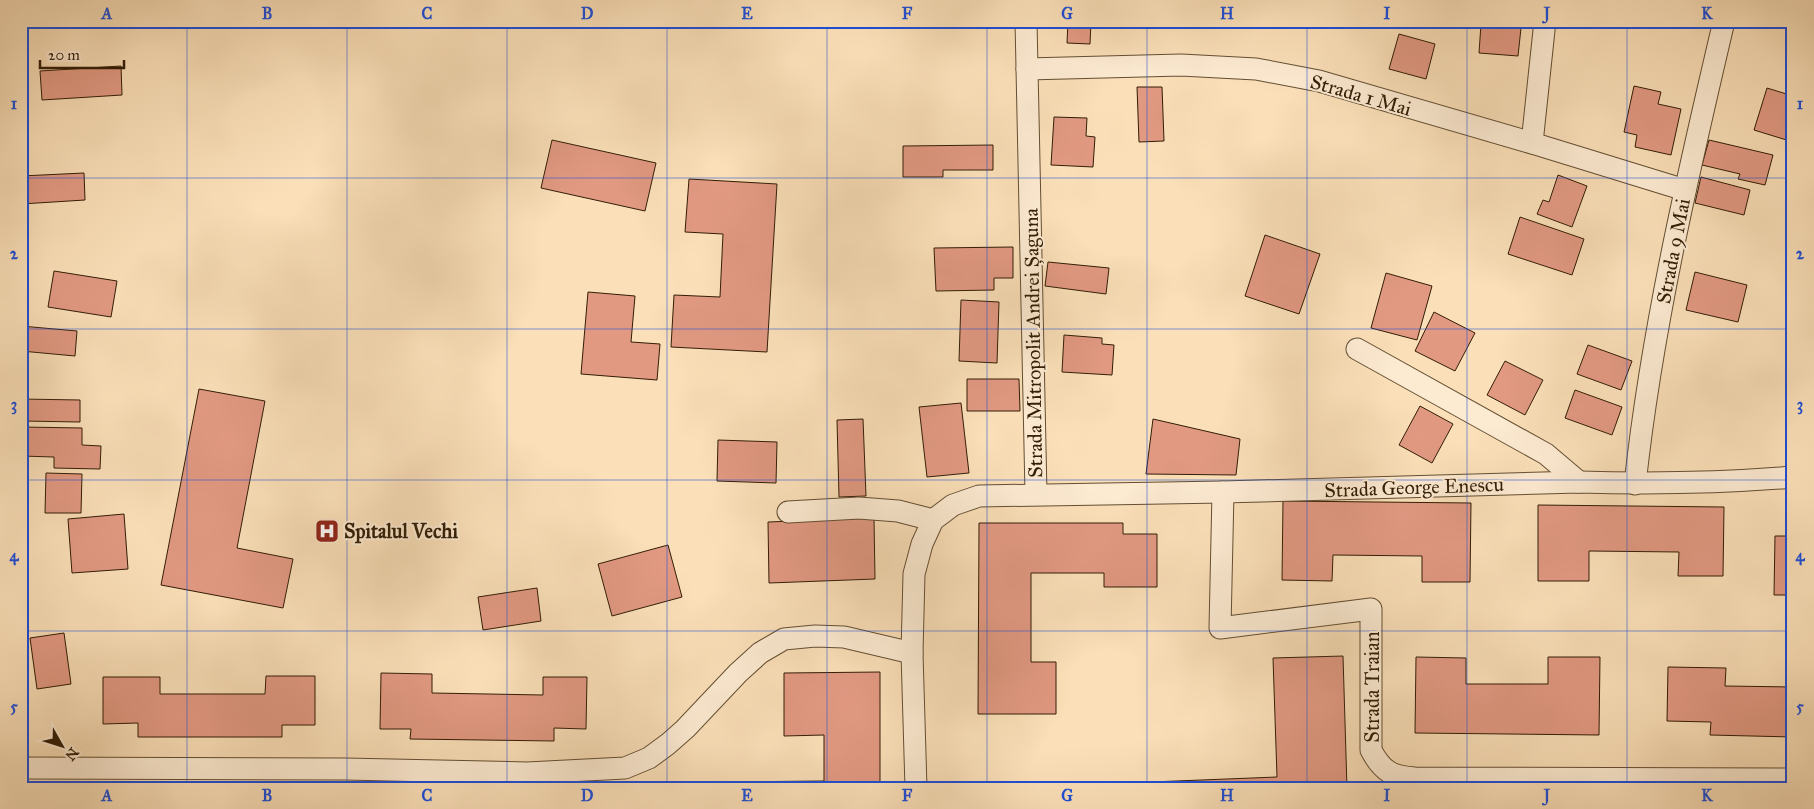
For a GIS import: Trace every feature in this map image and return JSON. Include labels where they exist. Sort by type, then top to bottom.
[{"type":"street","name":"Strada Mitropolit Andrei Șaguna","points":[[916,788],[912,653],[914,574],[922,544],[933,520],[953,505],[979,496],[1036,494],[1026,21]]},
{"type":"street","points":[[1532,143],[1546,21]]},
{"type":"street","name":"Strada 9 Mai","points":[[1635,484],[1643,413],[1685,190],[1724,21]]},
{"type":"street","name":"Strada 1 Mai","points":[[1027,68],[1181,65],[1256,69],[1319,81],[1685,190]]},
{"type":"street","points":[[1357,349],[1546,454],[1579,482]]},
{"type":"street","name":"Strada George Enescu","points":[[1036,494],[1222,492],[1579,482],[1635,484],[1749,481],[1793,477]]},
{"type":"street","name":"Strada Traian","points":[[1222,492],[1220,628],[1371,609],[1371,750],[1377,762],[1386,770],[1399,777],[1793,779]]},
{"type":"street","points":[[788,512],[859,508],[898,511],[933,520]]},
{"type":"street","points":[[21,768],[346,769],[527,773],[625,768],[649,758],[668,744],[754,658],[784,639],[816,636],[844,637],[912,653]]},
{"type":"building","points":[[1068,21],[1091,21],[1090,44],[1067,43]]},
{"type":"building","points":[[1481,24],[1521,28],[1518,56],[1479,53]]},
{"type":"building","points":[[1399,34],[1435,44],[1426,79],[1389,69]]},
{"type":"building","points":[[121,66],[122,95],[42,100],[40,71]]},
{"type":"building","points":[[1634,86],[1661,92],[1658,104],[1681,109],[1671,155],[1635,147],[1637,135],[1624,132]]},
{"type":"building","points":[[1137,87],[1162,87],[1164,141],[1139,142]]},
{"type":"building","points":[[1767,88],[1793,96],[1793,142],[1754,130]]},
{"type":"building","points":[[1054,117],[1087,118],[1086,136],[1095,137],[1093,167],[1051,165]]},
{"type":"building","points":[[552,140],[656,163],[645,211],[541,188]]},
{"type":"building","points":[[1709,140],[1773,155],[1765,185],[1738,179],[1740,174],[1702,165]]},
{"type":"building","points":[[993,145],[993,170],[943,170],[943,177],[903,177],[903,146]]},
{"type":"building","points":[[84,173],[85,200],[21,204],[21,176]]},
{"type":"building","points":[[1558,175],[1587,186],[1572,227],[1537,214],[1543,200],[1549,202]]},
{"type":"building","points":[[1701,177],[1750,190],[1744,215],[1695,203]]},
{"type":"building","points":[[689,179],[777,184],[767,352],[671,347],[674,295],[720,297],[723,234],[685,232]]},
{"type":"building","points":[[1520,217],[1584,239],[1572,275],[1508,254]]},
{"type":"building","points":[[1265,235],[1320,254],[1299,314],[1245,296]]},
{"type":"building","points":[[1013,247],[1013,278],[994,278],[994,290],[936,291],[934,248]]},
{"type":"building","points":[[1048,262],[1109,268],[1106,294],[1045,286]]},
{"type":"building","points":[[54,271],[117,281],[111,317],[48,307]]},
{"type":"building","points":[[1695,272],[1747,285],[1738,322],[1686,310]]},
{"type":"building","points":[[1386,273],[1432,286],[1417,340],[1371,328]]},
{"type":"building","points":[[588,292],[635,296],[631,342],[660,344],[657,380],[581,374]]},
{"type":"building","points":[[961,300],[999,302],[997,363],[959,361]]},
{"type":"building","points":[[1434,312],[1475,333],[1455,371],[1415,351]]},
{"type":"building","points":[[21,326],[77,331],[75,356],[21,351]]},
{"type":"building","points":[[1064,335],[1102,338],[1102,344],[1114,345],[1112,375],[1062,372]]},
{"type":"building","points":[[1588,345],[1632,361],[1621,390],[1577,374]]},
{"type":"building","points":[[1505,361],[1543,380],[1525,415],[1487,395]]},
{"type":"building","points":[[967,379],[1019,379],[1020,411],[967,411]]},
{"type":"building","points":[[199,389],[265,401],[237,548],[293,559],[283,608],[161,585]]},
{"type":"building","points":[[1575,390],[1622,407],[1612,435],[1565,418]]},
{"type":"building","points":[[21,399],[80,400],[80,422],[21,421]]},
{"type":"building","points":[[961,403],[969,473],[927,477],[919,407]]},
{"type":"building","points":[[1420,406],[1453,424],[1432,463],[1399,445]]},
{"type":"building","points":[[863,419],[866,496],[839,497],[837,420]]},
{"type":"building","points":[[1153,419],[1240,439],[1236,475],[1146,474]]},
{"type":"building","points":[[21,427],[82,428],[82,445],[101,446],[100,469],[54,468],[54,457],[21,456]]},
{"type":"building","points":[[718,440],[777,442],[776,483],[717,481]]},
{"type":"building","points":[[46,473],[82,474],[81,513],[45,513]]},
{"type":"building","points":[[1283,501],[1471,503],[1470,582],[1422,582],[1422,556],[1333,555],[1332,581],[1282,580]]},
{"type":"building","points":[[1538,505],[1724,507],[1723,576],[1678,576],[1679,552],[1589,551],[1589,581],[1538,581]]},
{"type":"building","points":[[124,514],[128,569],[72,573],[68,519]]},
{"type":"building","points":[[874,518],[875,579],[769,583],[768,522]]},
{"type":"building","points":[[979,523],[1123,523],[1123,534],[1157,534],[1157,587],[1104,587],[1104,573],[1031,573],[1031,662],[1056,662],[1056,714],[978,714]]},
{"type":"building","points":[[1775,536],[1793,536],[1793,595],[1774,595]]},
{"type":"building","points":[[668,545],[682,597],[612,616],[598,564]]},
{"type":"building","points":[[537,588],[541,621],[483,630],[478,597]]},
{"type":"building","points":[[64,633],[71,684],[37,689],[30,638]]},
{"type":"building","points":[[1343,656],[1347,788],[1000,788],[1277,777],[1273,658]]},
{"type":"building","points":[[1416,657],[1466,658],[1466,684],[1548,684],[1548,657],[1600,657],[1599,735],[1415,733]]},
{"type":"building","points":[[1668,667],[1726,668],[1725,686],[1793,687],[1793,737],[1710,735],[1711,722],[1667,721]]},
{"type":"building","points":[[880,672],[880,788],[514,788],[514,784],[824,781],[824,735],[784,736],[784,673]]},
{"type":"building","points":[[381,673],[432,674],[432,693],[543,695],[543,677],[587,677],[586,729],[554,728],[554,741],[410,739],[411,729],[380,729]]},
{"type":"building","points":[[266,676],[315,676],[315,725],[282,725],[282,737],[138,737],[138,723],[103,724],[103,677],[160,677],[160,694],[265,694]]},
{"type":"building","points":[[256,786],[314,788],[255,788]]},
{"type":"place","name":"Spitalul Vechi","points":[[327,531]]}]
